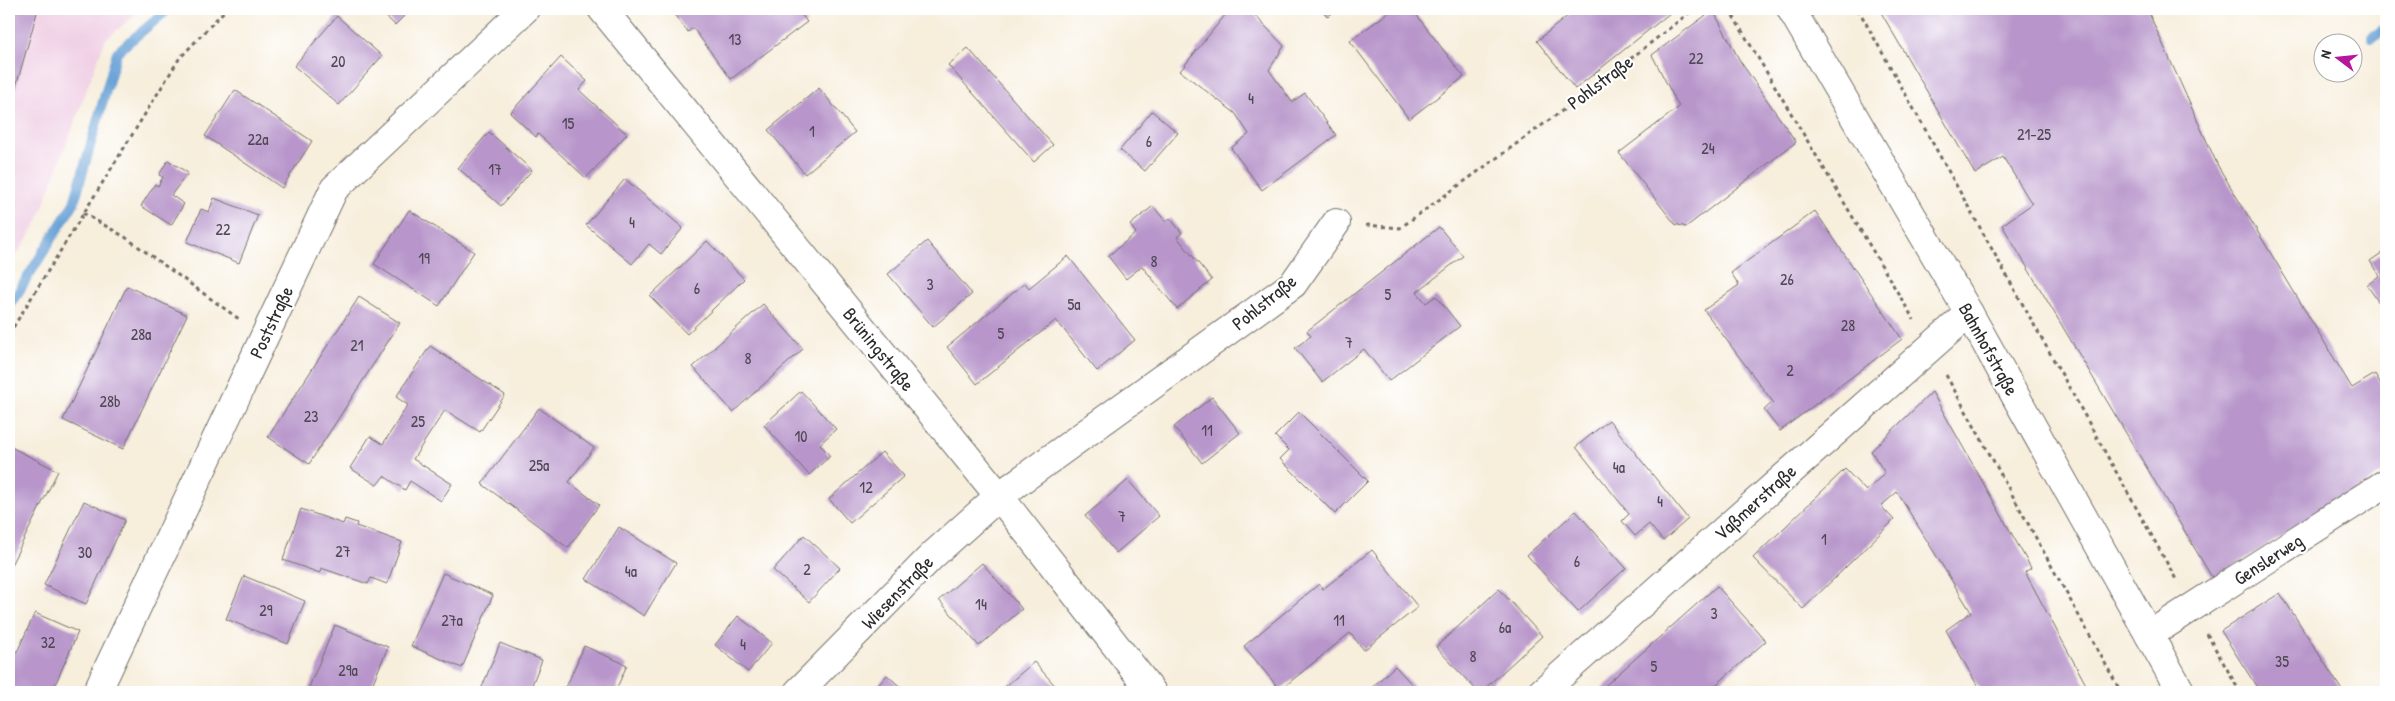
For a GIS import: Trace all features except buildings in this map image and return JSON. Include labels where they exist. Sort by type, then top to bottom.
[{"type":"street","name":"Poststraße","points":[[97,692],[334,189],[525,9]]},
{"type":"street","name":"Brüningstraße","points":[[602,9],[999,496],[1152,692]]},
{"type":"street","name":"Bahnhofstraße","points":[[1791,9],[1969,313],[2180,692]]},
{"type":"street","name":"Pohlstraße","points":[[999,496],[1293,284],[1336,223]]},
{"type":"street","name":"Vaßmerstraße","points":[[1542,692],[1969,313]]},
{"type":"street","name":"Genslerweg","points":[[2149,635],[2386,483]]},
{"type":"street","name":"Wiesenstraße","points":[[798,692],[933,554],[999,496]]},
{"type":"path","points":[[9,334],[179,59],[226,9]]},
{"type":"path","name":"Pohlstraße","points":[[1336,223],[1400,228],[1588,92],[1694,9]]},
{"type":"path","points":[[1858,9],[2240,692]]},
{"type":"path","points":[[83,213],[125,237],[264,337]]},
{"type":"shaded area","points":[[9,9],[142,9],[105,40],[37,223],[9,267]]},
{"type":"waterway","points":[[9,307],[74,203],[117,52],[169,9]]},
{"type":"waterway","points":[[2372,37],[2386,28]]}]
